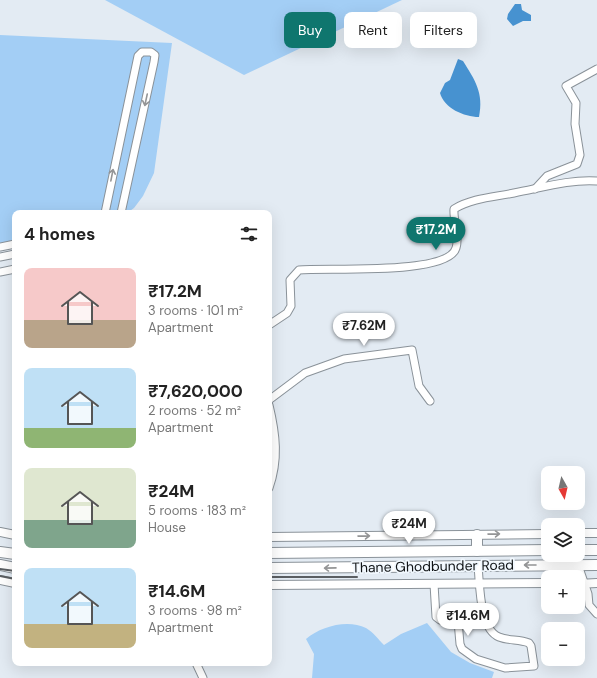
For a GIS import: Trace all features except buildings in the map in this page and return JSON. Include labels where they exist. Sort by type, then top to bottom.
[{"type":"main road","points":[[477,535],[477,551]]},
{"type":"main road","name":"Thane Ghodbunder Road","points":[[272,553],[541,550]]},
{"type":"main road","points":[[585,550],[597,550]]},
{"type":"main road","points":[[0,552],[12,554]]},
{"type":"main road","points":[[0,565],[12,567]]},
{"type":"main road","name":"Thane Ghodbunder Road","points":[[272,568],[597,565]]},
{"type":"street","points":[[106,210],[138,56],[142,52],[151,52],[155,55],[154,62],[122,210]]},
{"type":"street","points":[[535,189],[547,176],[577,164],[580,155],[575,124],[576,103],[566,86],[597,68]]},
{"type":"street","points":[[272,323],[287,313],[291,306],[290,280],[299,270],[405,268],[420,266],[450,255],[456,250],[454,209],[473,201],[574,182],[597,181]]},
{"type":"street","points":[[0,247],[12,244]]},
{"type":"street","points":[[0,257],[12,254]]},
{"type":"street","points":[[0,272],[12,270]]},
{"type":"street","points":[[272,398],[311,370],[344,359],[412,350],[419,386],[430,401]]},
{"type":"street","points":[[272,418],[277,441],[272,480]]},
{"type":"street","points":[[0,532],[12,534]]},
{"type":"street","points":[[585,533],[597,533]]},
{"type":"street","points":[[272,537],[541,534]]},
{"type":"street","points":[[578,565],[579,570]]},
{"type":"street","points":[[434,584],[436,617],[440,620],[458,621],[460,644],[462,648],[470,655],[487,663],[505,668],[534,666],[531,646],[529,643],[510,641],[497,636],[487,626],[482,607],[478,566]]},
{"type":"street","points":[[0,580],[12,582]]},
{"type":"street","points":[[272,585],[541,583]]},
{"type":"street","points":[[585,584],[597,583]]},
{"type":"street","points":[[585,594],[589,605],[597,614]]},
{"type":"street","points":[[197,666],[203,678]]},
{"type":"shaded area","points":[[105,0],[402,0],[377,12],[344,12],[344,28],[336,31],[336,12],[284,12],[284,48],[301,48],[244,75]]},
{"type":"shaded area","points":[[515,4],[521,4],[522,10],[531,15],[531,21],[523,21],[513,26],[507,19],[508,14]]},
{"type":"shaded area","points":[[0,35],[172,43],[154,173],[143,196],[134,208],[131,210],[12,210],[12,241],[0,243]]},
{"type":"shaded area","points":[[458,59],[463,61],[475,81],[480,101],[479,117],[473,117],[455,111],[446,103],[440,93],[445,83],[450,80]]},
{"type":"shaded area","points":[[427,623],[451,652],[470,663],[494,672],[492,678],[312,678],[314,654],[306,639],[312,634],[335,625],[359,625],[369,630],[384,645],[401,634]]},
{"type":"railway","points":[[0,569],[12,571]]},
{"type":"railway","points":[[0,576],[12,578]]},
{"type":"railway","points":[[272,577],[357,577]]}]
